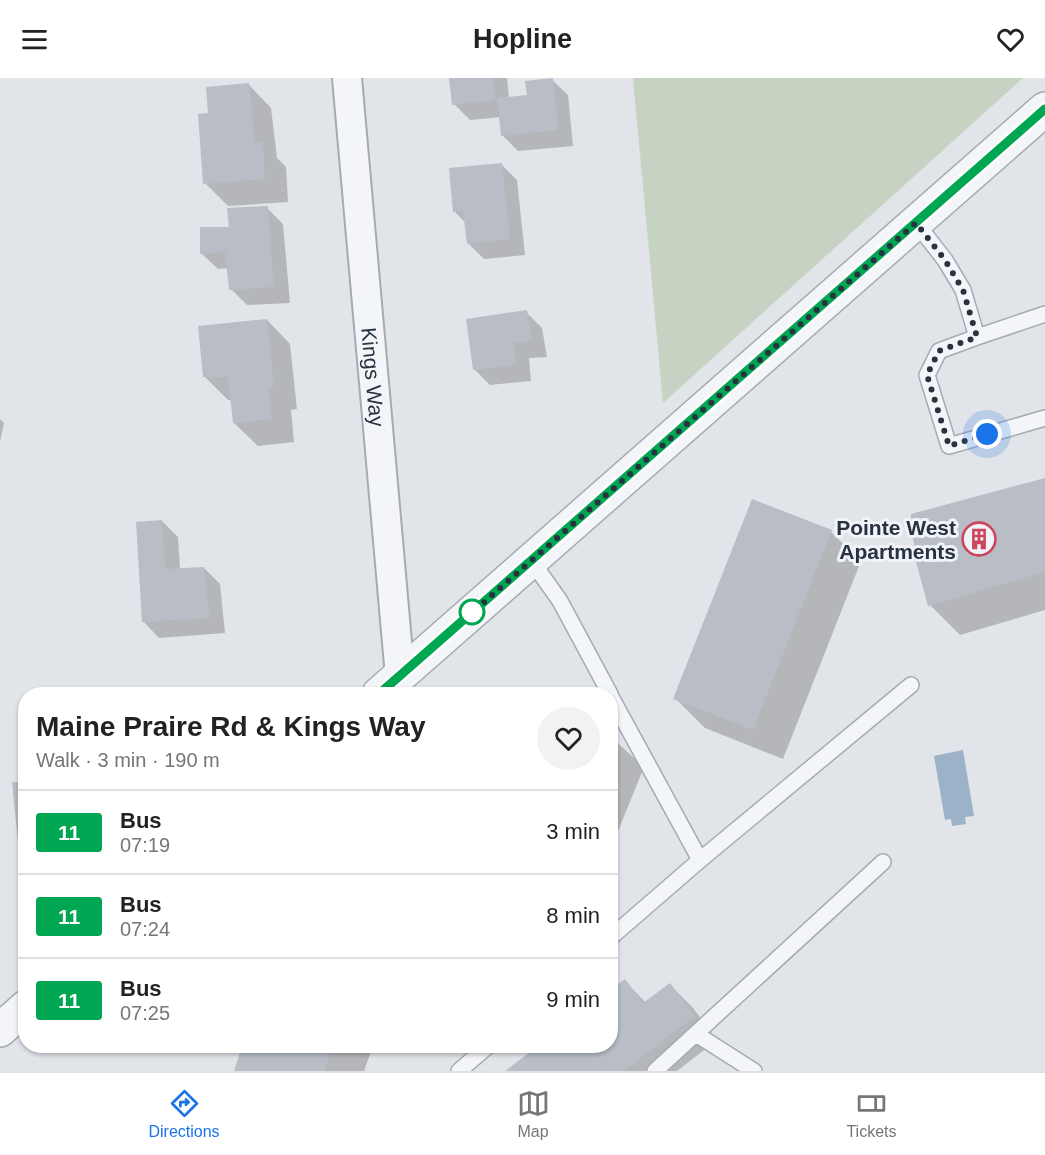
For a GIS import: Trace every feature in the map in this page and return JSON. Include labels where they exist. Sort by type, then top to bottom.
[{"type":"street","name":"Kings Way","points":[[347,78],[389,685]]},
{"type":"street","points":[[389,685],[1045,110]]},
{"type":"street","points":[[0,1030],[18,1014]]},
{"type":"lane","points":[[916,223],[945,260],[963,290],[977,337]]},
{"type":"lane","points":[[1045,314],[939,351],[927,375],[949,446],[1045,418]]},
{"type":"lane","points":[[531,560],[560,601],[606,687]]},
{"type":"lane","points":[[618,931],[911,685]]},
{"type":"lane","points":[[618,710],[700,860]]},
{"type":"lane","points":[[655,1071],[883,862]]},
{"type":"lane","points":[[696,1034],[754,1071]]},
{"type":"lane","points":[[459,1071],[480,1053]]},
{"type":"green space","points":[[633,78],[1023,78],[663,403]]},
{"type":"water","points":[[963,750],[974,816],[965,817],[966,824],[952,826],[951,819],[945,820],[934,756]]},
{"type":"building","points":[[449,78],[493,78],[495,100],[452,105]]},
{"type":"building","points":[[553,78],[558,130],[501,136],[497,98],[527,95],[525,81]]},
{"type":"building","points":[[249,83],[255,143],[263,142],[265,179],[203,184],[198,114],[208,113],[206,87]]},
{"type":"building","points":[[502,163],[510,239],[467,244],[463,211],[453,212],[449,168]]},
{"type":"building","points":[[268,206],[274,287],[229,290],[225,252],[200,254],[200,227],[229,227],[227,208]]},
{"type":"building","points":[[527,310],[532,341],[514,343],[516,365],[473,370],[466,319]]},
{"type":"building","points":[[267,319],[274,386],[268,387],[272,419],[233,423],[228,377],[203,377],[198,326]]},
{"type":"building","name":"Pointe West Apartments","points":[[1045,478],[1045,572],[928,606],[915,558],[911,514]]},
{"type":"building","points":[[752,499],[832,530],[753,730],[673,699]]},
{"type":"building","points":[[162,520],[165,569],[204,567],[210,618],[142,622],[136,522]]},
{"type":"building","points":[[12,782],[18,782],[18,842]]},
{"type":"building","points":[[625,979],[643,1003],[670,983],[695,1016],[624,1071],[505,1071],[529,1053],[618,1053],[618,984]]},
{"type":"building","points":[[240,1053],[330,1053],[324,1071],[234,1071]]},
{"type":"bus line","name":"11","points":[[387,687],[1045,109]]},
{"type":"place","name":"Pointe West Apartments","points":[[979,539]]},
{"type":"route","points":[[472,612],[466,618],[916,223],[945,260],[963,290],[977,337],[939,351],[927,375],[949,446],[987,434]]}]
